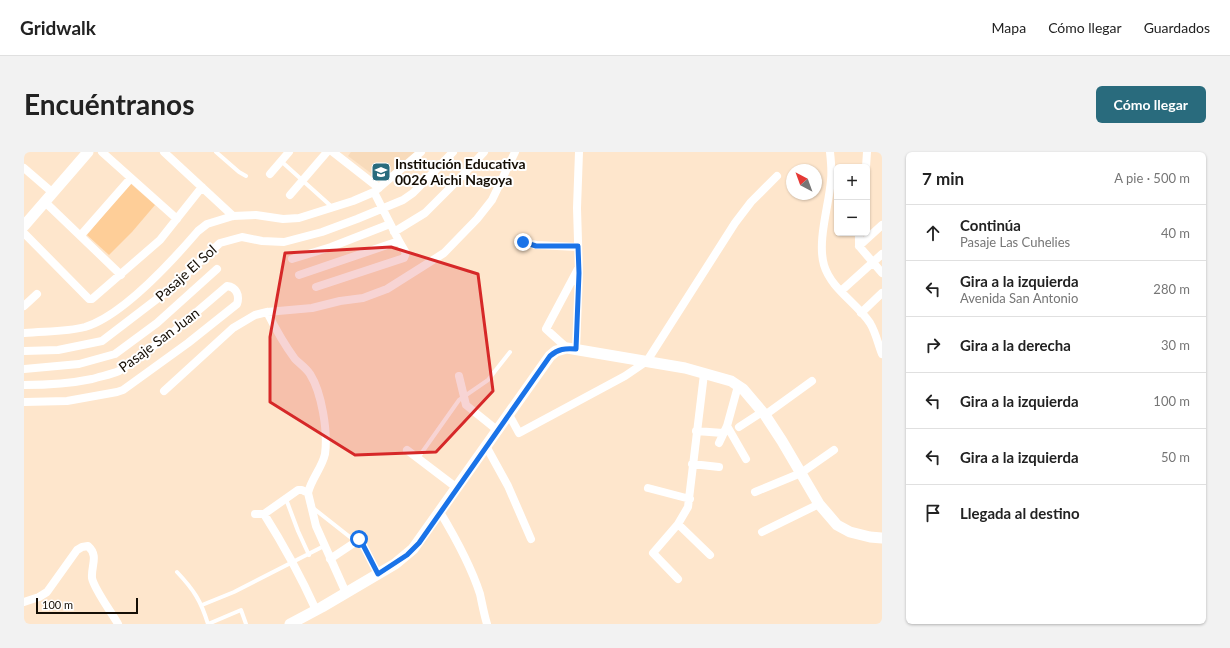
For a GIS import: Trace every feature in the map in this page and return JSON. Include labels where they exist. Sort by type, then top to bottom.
[{"type":"street","points":[[24,226],[88,152]]},
{"type":"street","points":[[102,152],[177,219]]},
{"type":"street","points":[[164,152],[233,216]]},
{"type":"street","points":[[270,174],[289,152]]},
{"type":"street","points":[[290,195],[327,152]]},
{"type":"street","points":[[316,287],[404,258],[406,253],[382,209],[376,190],[343,155],[334,152]]},
{"type":"street","points":[[24,333],[75,329],[99,322],[152,280],[198,231],[207,224],[233,216],[256,215],[283,219],[299,218],[332,208],[376,190],[421,152]]},
{"type":"street","name":"Pasaje El Sol","points":[[24,351],[58,350],[102,341],[170,289],[220,243],[242,237],[284,242],[322,232],[382,209],[403,200],[412,193],[452,152]]},
{"type":"street","points":[[292,258],[392,228],[425,213],[484,152]]},
{"type":"street","points":[[164,391],[233,328],[255,315],[266,312],[312,308],[363,298],[387,289],[444,254],[477,219],[492,200],[515,152]]},
{"type":"street","points":[[571,348],[579,267],[577,208],[579,152]]},
{"type":"street","points":[[830,152],[831,180],[822,251],[824,266],[832,281],[869,322],[879,338],[882,354]]},
{"type":"street","points":[[866,164],[867,152]]},
{"type":"street","points":[[24,168],[53,193]]},
{"type":"street","points":[[508,413],[520,433],[625,376],[647,360],[735,223],[751,202],[777,176]]},
{"type":"street","points":[[81,235],[131,178]]},
{"type":"street","points":[[24,233],[90,299],[95,297],[154,245],[202,188]]},
{"type":"street","points":[[45,202],[121,274]]},
{"type":"street","points":[[859,246],[882,225]]},
{"type":"street","points":[[859,236],[859,246],[882,273]]},
{"type":"street","points":[[299,275],[399,241]]},
{"type":"street","points":[[523,242],[536,246],[578,246]]},
{"type":"street","points":[[841,291],[882,254]]},
{"type":"street","points":[[571,348],[546,330],[579,267]]},
{"type":"street","points":[[24,369],[79,364],[115,354],[157,323],[217,270]]},
{"type":"street","name":"Pasaje San Juan","points":[[24,385],[61,384],[112,374],[119,371],[172,332],[227,286],[233,288],[237,292],[239,299],[237,304],[188,343],[123,390],[66,401],[24,402]]},
{"type":"street","points":[[861,313],[882,293]]},
{"type":"street","points":[[24,306],[36,294]]},
{"type":"street","points":[[266,312],[283,342],[296,360],[309,373],[317,387],[322,404],[325,432],[325,454],[308,493],[316,526],[346,593]]},
{"type":"street","points":[[292,624],[395,564],[413,549],[508,413],[550,356],[556,351],[571,348],[647,360],[685,368],[731,381],[743,389],[763,414],[782,440],[819,504],[837,525],[850,532],[870,537],[882,538]]},
{"type":"street","points":[[678,579],[653,553],[678,524],[688,507],[704,374]]},
{"type":"street","points":[[459,376],[466,405],[497,430]]},
{"type":"street","points":[[739,427],[763,414],[812,381]]},
{"type":"street","points":[[719,442],[725,429],[738,386]]},
{"type":"street","points":[[696,431],[725,429]]},
{"type":"street","points":[[725,429],[746,459]]},
{"type":"street","points":[[486,446],[508,486],[531,538]]},
{"type":"street","points":[[407,450],[457,488]]},
{"type":"street","points":[[755,492],[801,473],[834,450]]},
{"type":"street","points":[[692,464],[718,467]]},
{"type":"street","points":[[648,488],[690,499]]},
{"type":"street","points":[[308,493],[298,490],[286,499],[259,514],[279,538],[292,564],[304,583],[316,610]]},
{"type":"street","points":[[762,532],[819,504]]},
{"type":"street","points":[[440,512],[453,533],[467,562],[479,593],[487,624]]},
{"type":"street","points":[[678,524],[710,555]]},
{"type":"street","points":[[330,559],[358,540],[378,574]]},
{"type":"street","points":[[24,602],[39,597],[47,592],[77,550],[82,546],[88,546],[92,549],[95,555],[92,578],[118,624]]},
{"type":"lane","points":[[216,152],[239,172],[246,176]]},
{"type":"lane","points":[[281,161],[332,208]]},
{"type":"lane","points":[[418,459],[459,400],[488,380],[510,352]]},
{"type":"lane","points":[[286,499],[309,555]]},
{"type":"lane","points":[[311,506],[358,540]]},
{"type":"lane","points":[[202,605],[234,592],[292,564],[324,546]]},
{"type":"lane","points":[[178,572],[188,583],[202,605],[208,624],[241,610],[246,624]]},
{"type":"highlighted area","points":[[391,247],[478,274],[493,391],[436,452],[355,455],[270,402],[270,337],[285,253]]},
{"type":"shaded area","name":"Institución Educativa 0026 Aichi Nagoya","points":[[351,152],[416,152],[403,164],[380,180],[348,156]]},
{"type":"shaded area","points":[[130,183],[155,205],[132,232],[109,255],[87,235]]},
{"type":"place","name":"Institución Educativa 0026 Aichi Nagoya","points":[[381,172]]},
{"type":"route","points":[[359,539],[378,574],[407,555],[419,543],[508,413],[550,356],[556,351],[567,348],[576,349],[579,273],[578,246],[536,246],[523,242]]}]
